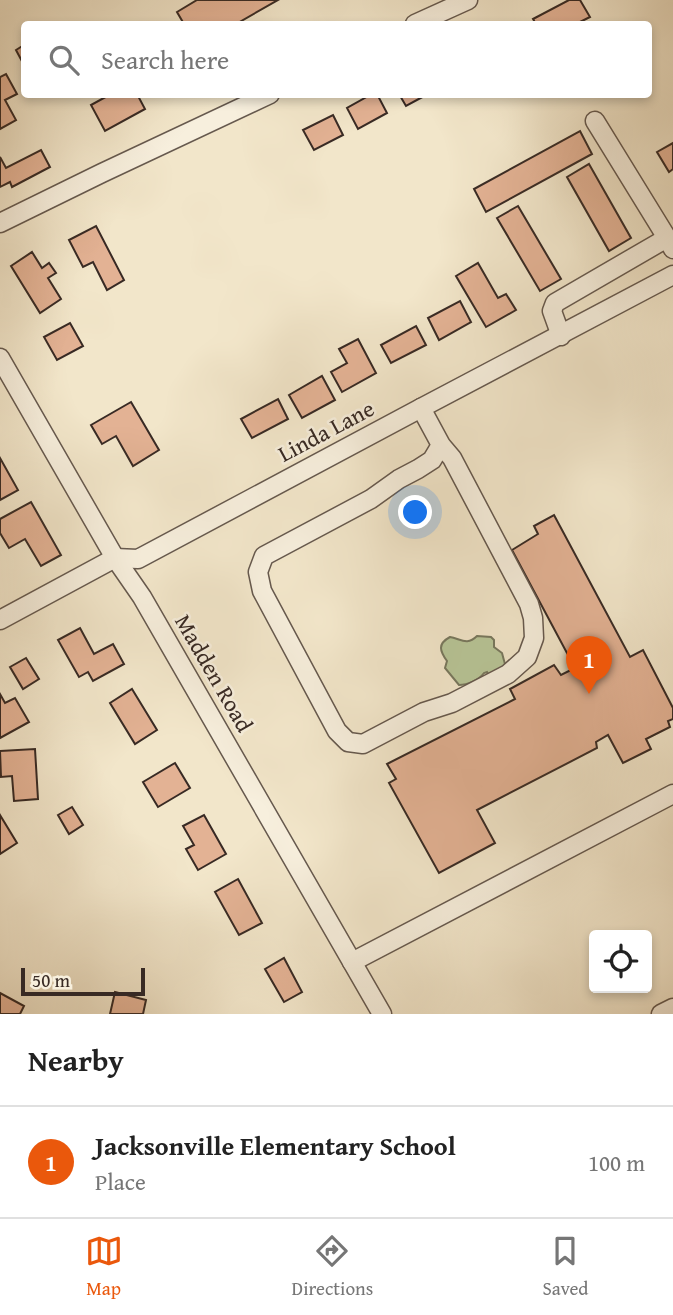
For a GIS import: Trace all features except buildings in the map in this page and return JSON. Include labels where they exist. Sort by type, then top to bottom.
[{"type":"street","points":[[422,21],[468,0]]},
{"type":"street","points":[[0,223],[241,100]]},
{"type":"street","points":[[561,336],[552,311],[555,303],[670,244],[595,121]]},
{"type":"street","name":"Linda Lane","points":[[0,620],[116,558],[138,559],[673,275]]},
{"type":"street","name":"Madden Road","points":[[0,358],[116,558],[142,597],[382,1014]]},
{"type":"street","points":[[421,408],[441,445],[452,458],[529,604],[534,638],[527,657],[508,674],[452,703],[424,712],[363,744],[348,742],[337,731],[299,661],[262,591],[257,572],[264,556],[371,499],[432,460],[441,445]]},
{"type":"street","points":[[352,962],[673,794]]},
{"type":"street","points":[[661,1014],[673,1007]]},
{"type":"green space","points":[[477,636],[491,637],[494,640],[494,647],[502,653],[506,668],[489,676],[487,672],[484,673],[473,682],[459,685],[445,668],[447,661],[441,651],[441,645],[450,637],[467,641]]},
{"type":"place","name":"Jacksonville Elementary School","points":[[589,694]]}]
